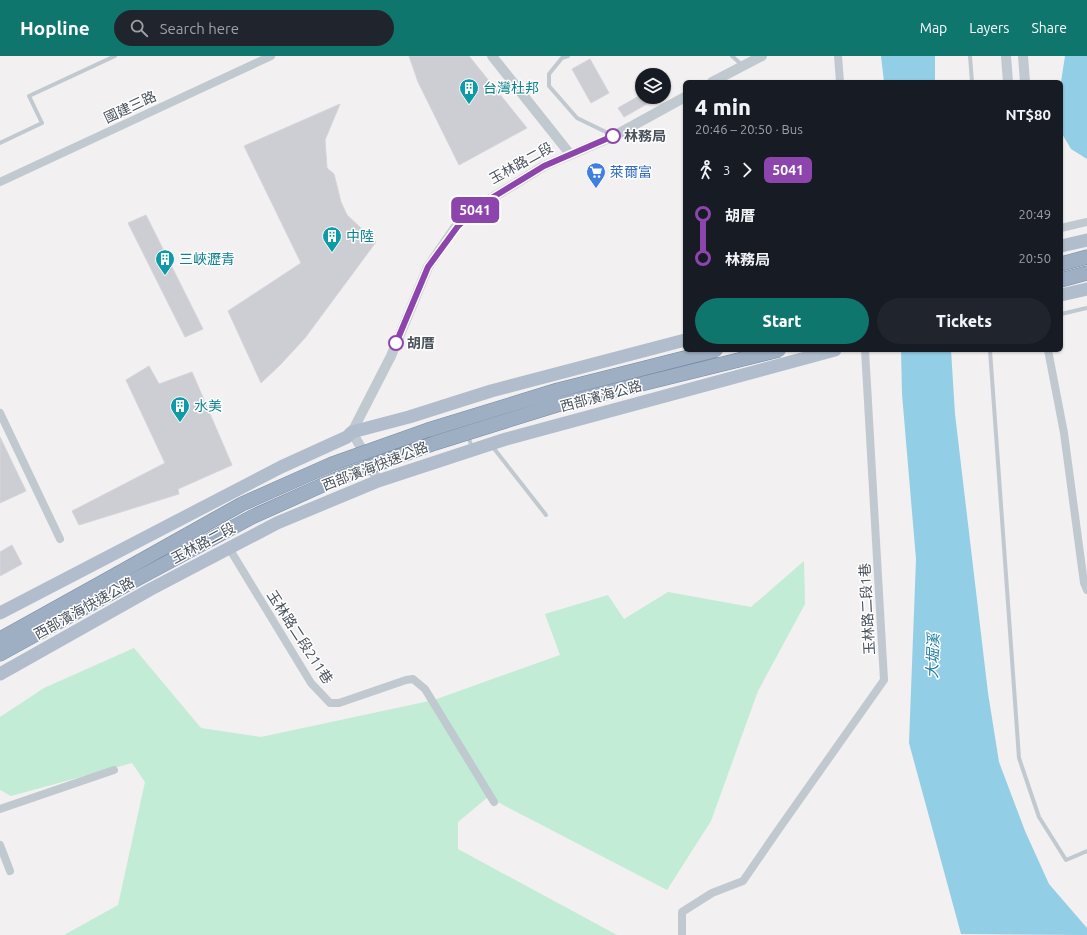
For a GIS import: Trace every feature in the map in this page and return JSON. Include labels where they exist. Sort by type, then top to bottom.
[{"type":"highway","points":[[1063,263],[1087,257]]},
{"type":"highway","points":[[1063,279],[1087,273]]},
{"type":"highway","name":"西部濱海快速公路","points":[[0,654],[242,504],[332,464],[428,430],[558,390],[708,352]]},
{"type":"highway","name":"西部濱海快速公路","points":[[0,639],[252,517],[336,479],[435,443],[560,404],[770,352]]},
{"type":"main road","points":[[1063,246],[1087,240]]},
{"type":"main road","points":[[1063,295],[1087,289]]},
{"type":"main road","points":[[352,432],[409,417],[491,391],[683,341]]},
{"type":"main road","name":"西部濱海公路","points":[[378,481],[506,439],[828,352]]},
{"type":"main road","name":"玉林路二段","points":[[0,613],[281,467],[347,438],[352,432]]},
{"type":"main road","name":"玉林路二段","points":[[0,674],[151,589],[277,523],[378,481]]},
{"type":"street","name":"國建三路","points":[[0,182],[271,56]]},
{"type":"street","points":[[492,56],[570,154]]},
{"type":"street","points":[[716,80],[762,56]]},
{"type":"street","points":[[838,56],[840,80]]},
{"type":"street","points":[[1006,56],[1008,80]]},
{"type":"street","points":[[1023,56],[1025,80]]},
{"type":"street","name":"玉林路二段","points":[[352,432],[391,356],[428,267],[458,226],[482,204],[544,166],[614,136],[683,98]]},
{"type":"street","points":[[1063,228],[1087,222]]},
{"type":"street","name":"玉林路二段1巷","points":[[682,935],[682,912],[712,892],[744,881],[884,680],[865,352]]},
{"type":"street","points":[[1048,352],[1064,433],[1084,583],[1087,590]]},
{"type":"street","points":[[0,413],[60,539]]},
{"type":"street","points":[[352,432],[378,481]]},
{"type":"street","name":"玉林路二段211巷","points":[[229,548],[311,683],[330,703],[338,703],[413,679],[425,689],[494,802]]},
{"type":"street","points":[[0,809],[114,770]]},
{"type":"street","points":[[0,845],[10,871]]},
{"type":"lane","points":[[0,143],[42,123],[29,96],[115,56]]},
{"type":"lane","points":[[568,56],[562,58],[548,74],[549,86],[576,118],[614,136]]},
{"type":"lane","points":[[732,56],[742,65]]},
{"type":"lane","points":[[970,56],[972,80]]},
{"type":"lane","points":[[1063,314],[1087,308]]},
{"type":"lane","points":[[990,352],[1019,758],[1040,817],[1066,860],[1087,851]]},
{"type":"lane","points":[[451,431],[465,426],[473,450]]},
{"type":"lane","points":[[490,444],[546,515]]},
{"type":"lane","points":[[367,458],[402,448]]},
{"type":"green space","points":[[804,561],[805,604],[758,691],[711,821],[667,890],[488,797],[458,822],[458,849],[617,935],[64,935],[118,905],[145,782],[132,763],[11,796],[0,790],[0,717],[44,688],[134,648],[201,728],[261,737],[434,700],[560,655],[545,614],[608,595],[624,619],[668,592],[751,607]]},
{"type":"water","points":[[881,56],[935,56],[935,80],[884,80]]},
{"type":"water","points":[[1065,56],[1087,56],[1087,159],[1071,149],[1063,135],[1063,80],[1061,80]]},
{"type":"water","name":"大堀溪","points":[[901,352],[951,352],[955,414],[988,693],[999,762],[1025,831],[1049,884],[1087,928],[1087,935],[961,934],[909,743],[916,559],[902,394]]},
{"type":"building","name":"台灣杜邦","points":[[409,56],[469,56],[527,128],[459,165],[418,82]]},
{"type":"building","points":[[590,59],[609,93],[591,103],[572,69]]},
{"type":"building","points":[[635,98],[635,104],[647,104],[624,117],[618,108]]},
{"type":"building","name":"中陸","points":[[340,104],[325,140],[327,168],[334,174],[341,202],[347,215],[376,242],[305,338],[261,383],[228,311],[301,263],[244,146]]},
{"type":"building","name":"三峽瀝青","points":[[146,215],[203,329],[185,337],[128,223]]},
{"type":"building","name":"水美","points":[[149,366],[159,384],[192,372],[232,465],[178,489],[179,494],[79,525],[72,511],[165,463],[126,380]]},
{"type":"building","points":[[0,437],[26,491],[0,503]]},
{"type":"building","points":[[12,545],[22,564],[0,576],[0,552]]},
{"type":"bus line","name":"5041","points":[[396,343],[428,267],[458,226],[482,204],[544,166],[613,136]]},
{"type":"place","name":"台灣杜邦","points":[[469,105]]},
{"type":"place","name":"林務局","points":[[613,136]]},
{"type":"place","name":"萊爾富","points":[[596,189]]},
{"type":"place","name":"中陸","points":[[332,253]]},
{"type":"place","name":"三峽瀝青","points":[[165,276]]},
{"type":"place","name":"胡厝","points":[[396,343]]},
{"type":"place","name":"水美","points":[[180,423]]}]
